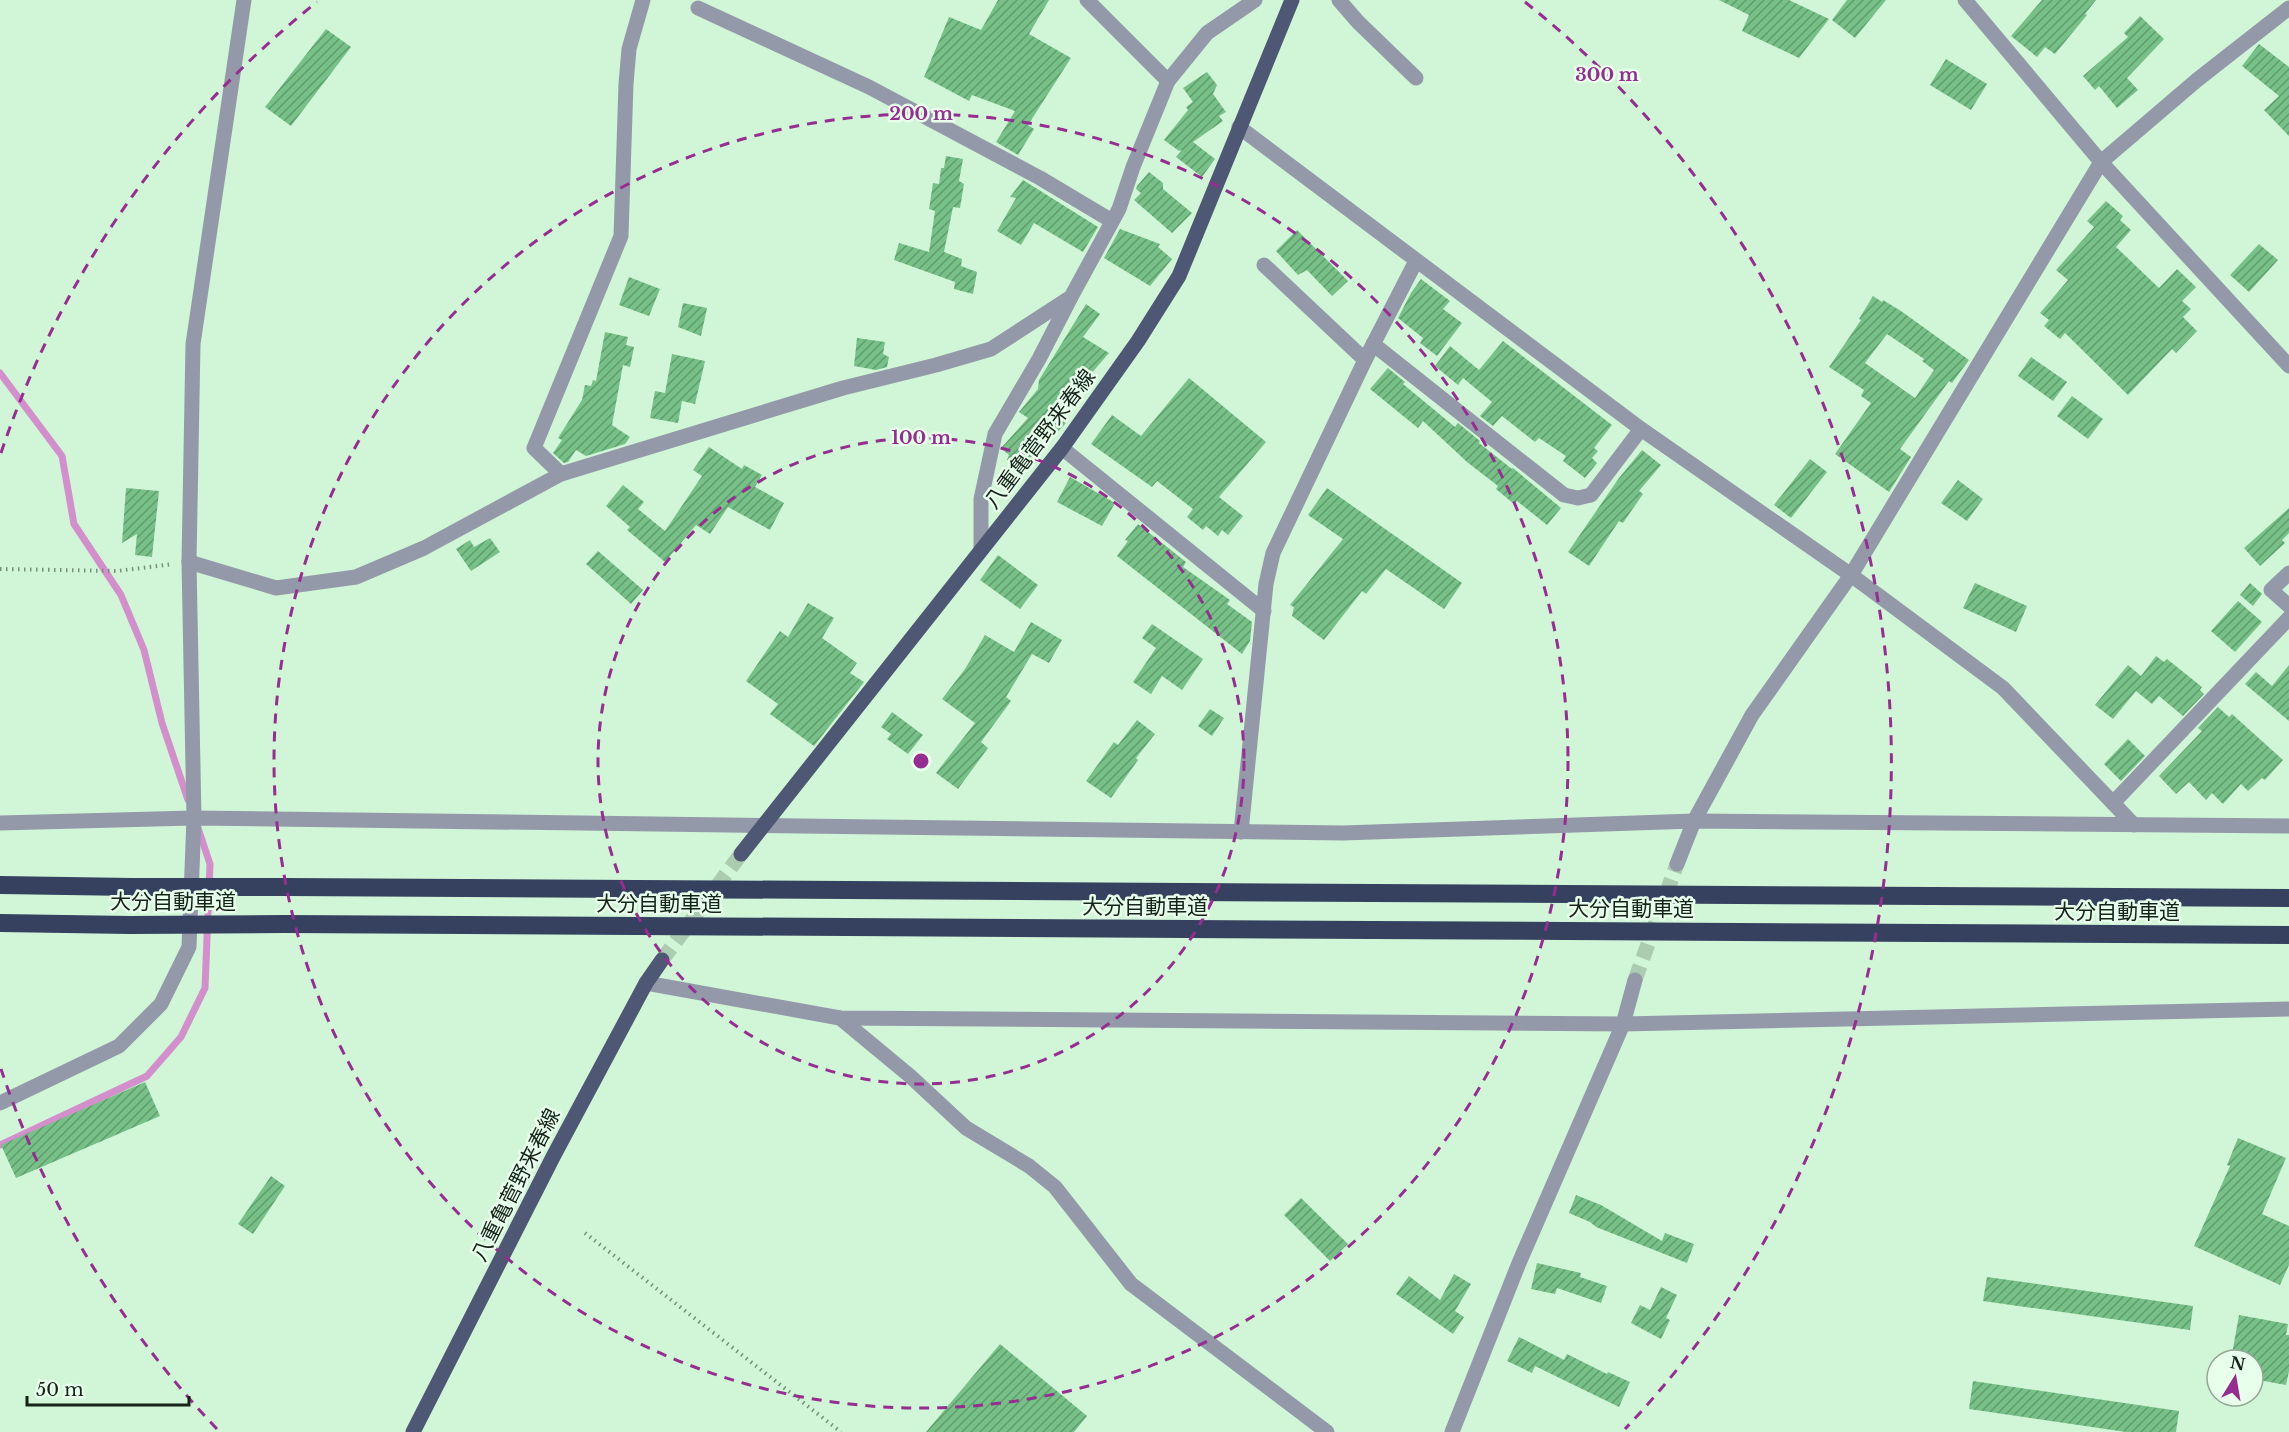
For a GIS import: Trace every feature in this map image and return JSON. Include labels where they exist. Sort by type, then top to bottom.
[{"type":"highway","name":"大分自動車道","points":[[0,885],[2289,898]]},
{"type":"highway","name":"大分自動車道","points":[[0,923],[2289,935]]},
{"type":"main road","name":"八重亀菅野来春線","points":[[741,854],[1062,448],[1138,341],[1179,276],[1292,0]]},
{"type":"main road","name":"八重亀菅野来春線","points":[[413,1432],[554,1155],[646,983],[662,960]]},
{"type":"street","points":[[0,1103],[119,1046],[160,1004],[189,947],[194,818],[189,562],[193,344],[244,0]]},
{"type":"street","points":[[561,474],[534,448],[621,236],[629,49],[643,0]]},
{"type":"street","points":[[1087,0],[1168,81]]},
{"type":"street","points":[[981,550],[981,499],[994,434],[1039,359],[1119,209],[1133,167],[1168,81],[1207,33],[1255,0]]},
{"type":"street","points":[[1339,0],[1365,30],[1416,78]]},
{"type":"street","points":[[1965,0],[2101,162],[2289,366]]},
{"type":"street","points":[[698,8],[869,87],[1041,178],[1112,221]]},
{"type":"street","points":[[1677,864],[1694,821],[1752,715],[1851,575],[2101,162],[2197,80],[2289,8]]},
{"type":"street","points":[[1239,128],[1641,429],[1851,575],[2004,688],[2134,825]]},
{"type":"street","points":[[1241,832],[1266,584],[1273,553],[1365,360],[1416,261]]},
{"type":"street","points":[[1264,265],[1365,360]]},
{"type":"street","points":[[189,562],[276,588],[356,577],[424,548],[561,474],[843,388],[991,349],[1071,297]]},
{"type":"street","points":[[1373,344],[1564,495],[1578,498],[1591,495],[1641,429]]},
{"type":"street","points":[[1062,448],[1264,611]]},
{"type":"street","points":[[2289,573],[2271,591],[2289,606]]},
{"type":"street","points":[[2113,803],[2289,618]]},
{"type":"street","points":[[0,823],[194,818],[1343,833],[1694,821],[2289,826]]},
{"type":"street","points":[[1452,1432],[1519,1263],[1623,1024],[1635,980]]},
{"type":"street","points":[[646,983],[840,1018],[1623,1024],[2289,1009]]},
{"type":"street","points":[[840,1018],[910,1076],[966,1128],[1029,1166],[1055,1187],[1131,1284],[1327,1432]]},
{"type":"path","points":[[0,569],[117,571],[189,562]]},
{"type":"path","points":[[585,1233],[840,1432]]},
{"type":"building","points":[[998,0],[1049,0],[1029,34],[1071,58],[1028,125],[1034,129],[1018,155],[996,142],[1015,111],[972,95],[969,101],[924,77],[949,17],[981,30]]},
{"type":"building","points":[[1719,0],[1789,0],[1829,19],[1799,58],[1742,31],[1749,15]]},
{"type":"building","points":[[1847,0],[1886,0],[1855,38],[1832,20]]},
{"type":"building","points":[[2042,0],[2096,0],[2085,14],[2087,15],[2055,54],[2045,47],[2037,57],[2011,36]]},
{"type":"building","points":[[2140,16],[2164,39],[2127,78],[2138,90],[2117,108],[2099,86],[2095,90],[2083,76],[2128,37],[2124,33]]},
{"type":"building","points":[[326,29],[351,47],[291,126],[265,107]]},
{"type":"building","points":[[2259,44],[2289,67],[2289,136],[2264,110],[2279,96],[2242,66]]},
{"type":"building","points":[[1946,59],[1987,84],[1971,110],[1930,85]]},
{"type":"building","points":[[1207,72],[1217,85],[1213,94],[1226,112],[1219,116],[1223,121],[1193,142],[1215,159],[1202,177],[1176,157],[1182,150],[1179,151],[1164,140],[1188,110],[1186,107],[1193,102],[1183,88]]},
{"type":"building","points":[[946,156],[963,159],[959,181],[964,184],[960,208],[953,207],[944,252],[962,259],[961,266],[977,272],[973,294],[954,289],[955,282],[894,260],[899,243],[929,252],[935,211],[929,209],[933,183],[939,184],[941,168],[944,168]]},
{"type":"building","points":[[1149,172],[1163,183],[1163,189],[1192,213],[1172,233],[1134,200],[1141,193],[1136,189],[1137,186]]},
{"type":"building","points":[[1023,180],[1098,227],[1083,252],[1034,223],[1021,245],[997,231],[1016,198],[1010,197]]},
{"type":"building","points":[[2106,201],[2123,216],[2120,220],[2131,230],[2116,247],[2159,288],[2177,269],[2196,287],[2182,301],[2191,309],[2183,317],[2197,331],[2176,353],[2172,349],[2128,395],[2065,333],[2060,339],[2044,326],[2049,320],[2040,313],[2068,280],[2056,270],[2094,227],[2087,221]]},
{"type":"building","points":[[1120,229],[1160,244],[1158,247],[1172,259],[1150,286],[1104,258]]},
{"type":"building","points":[[1297,230],[1348,281],[1332,296],[1307,270],[1298,275],[1276,251]]},
{"type":"building","points":[[2259,244],[2278,260],[2249,292],[2230,275]]},
{"type":"building","points":[[629,277],[660,289],[649,316],[619,305]]},
{"type":"building","points":[[1421,279],[1450,301],[1443,309],[1462,323],[1437,356],[1420,343],[1423,338],[1398,318]]},
{"type":"building","points":[[1873,296],[1901,311],[1969,360],[1952,383],[1949,381],[1900,449],[1911,457],[1889,492],[1835,454],[1871,403],[1861,396],[1864,390],[1829,367],[1861,320],[1859,319]],"holes":[[[1887,334],[1924,359],[1922,361],[1934,370],[1915,398],[1865,363]]]},
{"type":"building","points":[[683,303],[707,308],[701,336],[678,327]]},
{"type":"building","points":[[1086,304],[1100,314],[1083,337],[1109,353],[1090,375],[1062,419],[1066,423],[1053,437],[1050,434],[1024,467],[1017,467],[1007,460],[1009,455],[1002,447],[1028,418],[1019,412],[1038,389],[1039,380]]},
{"type":"building","points":[[605,332],[628,337],[626,345],[634,347],[630,367],[623,365],[612,425],[630,437],[625,444],[586,456],[576,450],[568,462],[564,463],[553,453],[562,440],[558,438],[582,400],[585,385],[591,386],[593,380],[596,381]]},
{"type":"building","points":[[857,338],[885,342],[883,354],[889,357],[887,367],[876,370],[854,366]]},
{"type":"building","points":[[1503,341],[1612,425],[1594,448],[1598,451],[1592,458],[1597,463],[1585,478],[1563,461],[1566,456],[1539,438],[1535,442],[1502,416],[1493,426],[1480,416],[1492,402],[1463,378],[1458,385],[1435,366],[1450,346],[1479,370]]},
{"type":"building","points":[[672,354],[705,361],[695,404],[682,401],[678,423],[650,418],[655,391],[665,393]]},
{"type":"building","points":[[2031,357],[2067,382],[2053,401],[2018,376]]},
{"type":"building","points":[[1388,368],[1405,382],[1403,384],[1455,427],[1458,423],[1480,441],[1479,443],[1561,508],[1547,525],[1517,501],[1514,504],[1496,489],[1498,486],[1467,462],[1423,421],[1418,428],[1370,389]]},
{"type":"building","points":[[1189,378],[1266,442],[1219,497],[1243,516],[1228,535],[1222,530],[1218,536],[1206,526],[1203,530],[1187,517],[1193,509],[1157,481],[1152,487],[1091,444],[1112,415],[1141,436]]},
{"type":"building","points":[[2072,396],[2103,419],[2088,439],[2057,416]]},
{"type":"building","points":[[709,447],[742,469],[744,465],[762,475],[755,487],[784,503],[770,530],[728,507],[710,534],[696,525],[665,562],[627,530],[630,527],[606,506],[623,485],[644,502],[638,509],[665,531],[702,476],[693,470]]},
{"type":"building","points":[[1642,450],[1661,465],[1639,491],[1643,494],[1623,523],[1619,521],[1589,566],[1568,552],[1619,478]]},
{"type":"building","points":[[1810,459],[1827,472],[1791,518],[1774,505]]},
{"type":"building","points":[[1070,477],[1115,503],[1102,526],[1057,502]]},
{"type":"building","points":[[1958,480],[1983,499],[1967,521],[1941,503]]},
{"type":"building","points":[[126,488],[159,491],[152,557],[135,555],[137,534],[122,543]]},
{"type":"building","points":[[1327,488],[1462,583],[1444,609],[1386,569],[1366,594],[1362,591],[1324,640],[1292,616],[1294,607],[1290,605],[1343,539],[1308,515]]},
{"type":"building","points":[[2289,508],[2289,533],[2282,540],[2285,543],[2260,566],[2244,548]]},
{"type":"building","points":[[1138,524],[1186,562],[1183,567],[1230,600],[1227,604],[1252,622],[1250,641],[1242,654],[1117,556],[1128,541],[1125,540]]},
{"type":"building","points":[[490,538],[500,552],[471,571],[456,549],[470,540],[474,547]]},
{"type":"building","points":[[598,551],[643,590],[631,604],[586,564]]},
{"type":"building","points":[[998,555],[1038,585],[1020,609],[980,580]]},
{"type":"building","points":[[1975,583],[2027,606],[2016,632],[1963,608]]},
{"type":"building","points":[[2250,583],[2262,594],[2253,606],[2240,595]]},
{"type":"building","points":[[2238,601],[2262,622],[2235,652],[2211,631]]},
{"type":"building","points":[[808,603],[834,618],[822,638],[857,663],[850,673],[864,682],[814,746],[770,714],[778,704],[746,681],[780,631],[788,637]]},
{"type":"building","points":[[1031,622],[1062,640],[1049,663],[1032,654],[1006,697],[1011,701],[981,742],[988,748],[958,789],[936,773],[975,723],[942,699],[965,669],[985,635],[1014,652]]},
{"type":"building","points":[[1152,624],[1203,659],[1182,690],[1162,676],[1151,694],[1133,682],[1156,648],[1142,638]]},
{"type":"building","points":[[2156,656],[2164,662],[2167,659],[2202,687],[2200,690],[2204,694],[2183,716],[2159,696],[2152,704],[2136,691],[2113,719],[2095,705],[2128,665],[2141,676]]},
{"type":"building","points":[[2289,665],[2289,721],[2245,684],[2256,672],[2272,686]]},
{"type":"building","points":[[2218,707],[2229,717],[2232,714],[2283,760],[2265,780],[2262,778],[2248,791],[2241,784],[2223,804],[2212,793],[2206,800],[2189,782],[2176,794],[2159,776],[2202,731],[2198,728]]},
{"type":"building","points":[[1210,709],[1224,718],[1212,736],[1198,726]]},
{"type":"building","points":[[892,712],[923,735],[908,754],[887,739],[891,734],[881,727]]},
{"type":"building","points":[[1137,720],[1155,734],[1136,758],[1138,760],[1111,798],[1086,781],[1114,742],[1118,745]]},
{"type":"building","points":[[2128,739],[2145,756],[2121,781],[2104,764]]},
{"type":"building","points":[[145,1082],[160,1116],[16,1178],[1,1145]]},
{"type":"building","points":[[2238,1138],[2286,1158],[2262,1214],[2289,1226],[2289,1265],[2280,1285],[2194,1246],[2230,1166],[2227,1165]]},
{"type":"building","points":[[271,1176],[285,1186],[253,1234],[238,1224]]},
{"type":"building","points":[[1576,1195],[1601,1205],[1662,1241],[1665,1233],[1694,1244],[1687,1263],[1596,1227],[1569,1213]]},
{"type":"building","points":[[1301,1198],[1348,1244],[1330,1261],[1284,1215]]},
{"type":"building","points":[[1537,1263],[1581,1273],[1580,1277],[1607,1286],[1601,1303],[1557,1288],[1555,1294],[1531,1289]]},
{"type":"building","points":[[1454,1274],[1471,1284],[1455,1311],[1464,1317],[1453,1334],[1396,1294],[1409,1276],[1440,1300]]},
{"type":"building","points":[[1987,1277],[2193,1306],[2190,1330],[1983,1301]]},
{"type":"building","points":[[1661,1287],[1677,1295],[1666,1318],[1670,1320],[1661,1339],[1631,1323],[1640,1305],[1650,1310]]},
{"type":"building","points":[[2239,1315],[2288,1324],[2286,1335],[2289,1335],[2289,1371],[2286,1385],[2265,1381],[2265,1348],[2233,1348]]},
{"type":"building","points":[[1519,1337],[1564,1360],[1567,1354],[1607,1374],[1608,1372],[1630,1382],[1619,1407],[1535,1366],[1532,1373],[1507,1361]]},
{"type":"building","points":[[1000,1344],[1087,1416],[1074,1432],[926,1432]]},
{"type":"building","points":[[1973,1381],[2179,1411],[2176,1432],[2126,1432],[1969,1409]]},
{"type":"waterway","points":[[0,373],[62,456],[74,524],[121,595],[144,650],[162,723],[188,800]]},
{"type":"waterway","points":[[0,1145],[147,1076],[181,1037],[205,988],[210,864],[198,828]]},
{"type":"tunnel","points":[[662,960],[741,854]]},
{"type":"tunnel","points":[[1635,980],[1677,864]]}]
